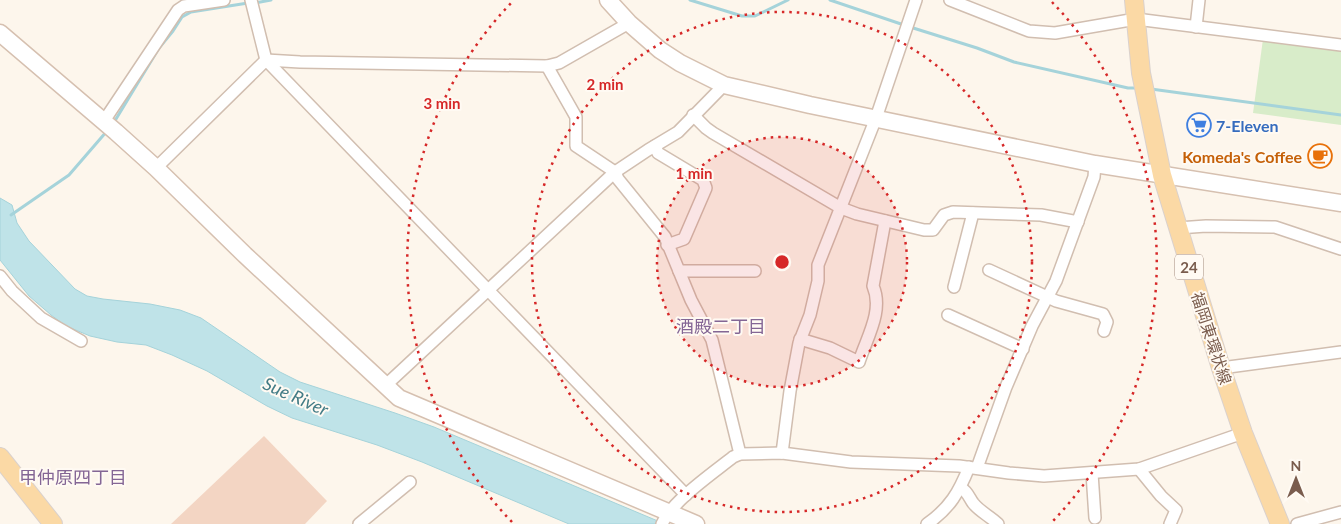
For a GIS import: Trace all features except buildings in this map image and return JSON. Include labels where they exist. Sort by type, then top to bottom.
[{"type":"main road","name":"福岡東環状線","points":[[1134,0],[1141,73],[1162,175],[1221,368],[1243,433],[1280,524]]},
{"type":"main road","points":[[0,457],[53,524]]},
{"type":"street","points":[[110,126],[178,10],[184,6],[224,0]]},
{"type":"street","points":[[251,0],[266,60],[686,495]]},
{"type":"street","points":[[608,0],[629,23],[667,54],[724,85],[1095,164],[1341,203]]},
{"type":"street","points":[[782,453],[790,391],[800,339],[810,315],[818,281],[818,264],[876,118],[916,0]]},
{"type":"street","points":[[950,0],[1029,32],[1055,33],[1136,19],[1341,45]]},
{"type":"street","points":[[1196,27],[1199,0]]},
{"type":"street","points":[[156,168],[266,60],[547,66],[559,63],[629,23]]},
{"type":"street","points":[[0,33],[110,126],[156,168],[245,255],[399,398],[665,519],[696,524]]},
{"type":"street","points":[[547,66],[576,117],[576,146],[615,172],[618,179],[665,237],[691,300],[712,340],[740,454]]},
{"type":"street","points":[[386,385],[615,172],[678,132],[724,85]]},
{"type":"street","points":[[693,115],[706,128],[841,208],[857,214],[924,230],[933,230],[944,216],[953,212],[1041,215],[1078,222]]},
{"type":"street","points":[[655,146],[658,154],[703,180],[706,188],[684,239],[667,245]]},
{"type":"street","points":[[927,524],[944,511],[973,467],[1006,387],[1056,281],[1094,177],[1095,164]]},
{"type":"street","points":[[954,287],[973,212]]},
{"type":"street","points":[[800,339],[830,348],[859,362],[877,305],[877,295],[873,286],[885,221]]},
{"type":"street","points":[[1178,228],[1206,226],[1274,227],[1341,250]]},
{"type":"street","points":[[989,270],[1047,298],[1103,314],[1107,322],[1104,331]]},
{"type":"street","points":[[679,271],[755,272]]},
{"type":"street","points":[[0,276],[40,318],[81,341]]},
{"type":"street","points":[[948,315],[1023,349]]},
{"type":"street","points":[[1221,368],[1341,352]]},
{"type":"street","points":[[665,519],[686,495],[733,457],[740,454],[782,453],[851,462],[900,462],[973,467],[1044,476],[1139,469],[1243,433]]},
{"type":"street","points":[[1139,469],[1161,496],[1176,510],[1170,524]]},
{"type":"street","points":[[1092,473],[1095,518]]},
{"type":"street","points":[[359,524],[410,482]]},
{"type":"street","points":[[960,488],[966,490],[982,512],[998,524]]},
{"type":"street","points":[[1297,524],[1341,512]]},
{"type":"green space","points":[[1263,39],[1341,49],[1341,125],[1253,113]]},
{"type":"water","name":"Sue River","points":[[0,198],[12,205],[17,223],[29,241],[75,289],[87,296],[150,304],[180,310],[201,318],[280,372],[300,382],[434,427],[665,524],[569,524],[422,462],[377,445],[292,418],[267,406],[207,371],[172,355],[146,345],[117,342],[90,336],[66,326],[29,296],[0,260]]},
{"type":"waterway","points":[[255,3],[271,0]]},
{"type":"waterway","points":[[690,0],[742,16],[755,16],[788,0]]},
{"type":"waterway","points":[[830,0],[904,25]]},
{"type":"waterway","points":[[113,124],[159,48],[182,17],[191,12],[248,3]]},
{"type":"waterway","points":[[910,27],[1014,62],[1128,88],[1137,88]]},
{"type":"waterway","points":[[1151,89],[1341,115]]},
{"type":"waterway","points":[[11,215],[69,175],[107,131]]},
{"type":"place","name":"7-Eleven","points":[[1199,125]]},
{"type":"place","name":"Komeda's Coffee","points":[[1320,156]]},
{"type":"district","name":"酒殿二丁目","points":[[721,326]]},
{"type":"district","name":"甲仲原四丁目","points":[[73,477]]}]
